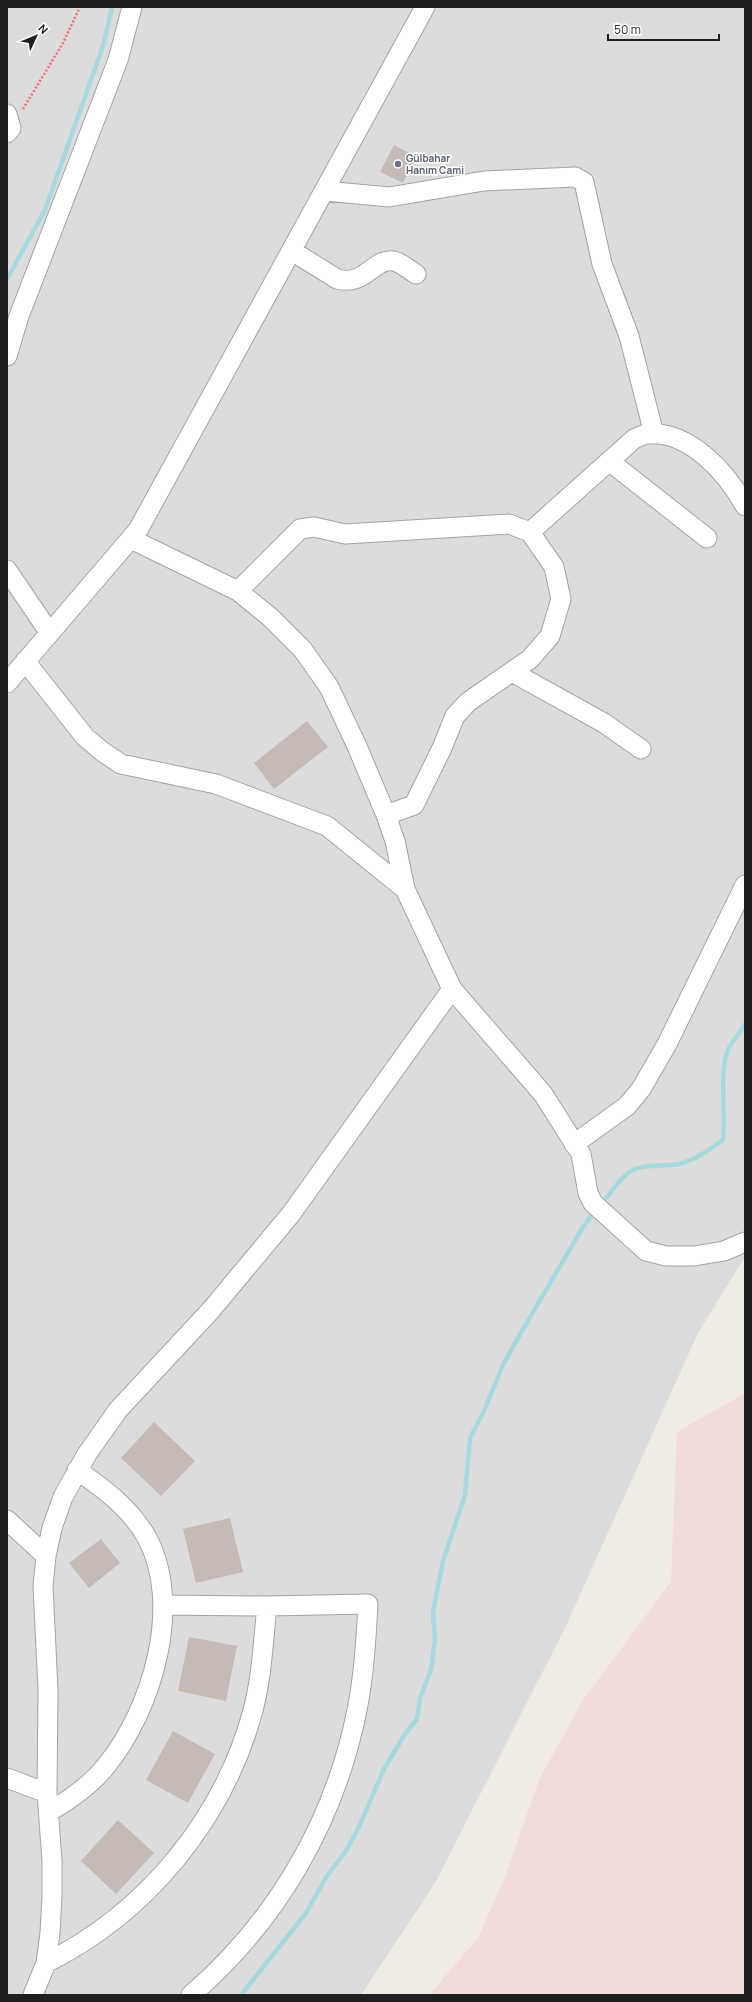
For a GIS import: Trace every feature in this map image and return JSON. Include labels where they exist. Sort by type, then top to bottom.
[{"type":"street","points":[[7,356],[12,314],[118,60],[132,7]]},
{"type":"street","points":[[7,683],[49,632],[132,539],[138,530],[425,7]]},
{"type":"street","points":[[324,191],[389,197],[484,180],[575,177],[584,182],[602,264],[629,336],[654,434]]},
{"type":"street","points":[[292,251],[337,279],[344,281],[357,280],[381,263],[392,261],[416,274]]},
{"type":"street","points":[[530,532],[634,439],[647,434],[666,435],[688,443],[718,469],[745,506]]},
{"type":"street","points":[[609,461],[707,538]]},
{"type":"street","points":[[238,591],[300,529],[314,527],[345,534],[509,524],[530,532],[554,567],[561,599],[550,636],[530,659],[468,702],[455,716],[442,748],[414,805],[386,815]]},
{"type":"street","points":[[132,539],[238,591],[270,617],[303,650],[330,687],[386,815],[395,841],[405,889],[452,989],[543,1094],[581,1154],[588,1193],[600,1209],[646,1250],[666,1256],[694,1256],[724,1251],[745,1242]]},
{"type":"street","points":[[7,570],[49,632]]},
{"type":"street","points":[[25,661],[85,737],[102,752],[121,764],[216,784],[327,826],[405,889]]},
{"type":"street","points":[[512,672],[604,723],[641,749]]},
{"type":"street","points":[[574,1144],[627,1106],[642,1090],[681,1017],[745,885]]},
{"type":"street","points":[[33,1995],[46,1962],[52,1896],[48,1690],[43,1586],[46,1556],[54,1522],[64,1497],[77,1470],[118,1410],[211,1310],[291,1214],[452,989]]},
{"type":"street","points":[[7,1778],[49,1802],[82,1791],[116,1754],[124,1740],[150,1682],[161,1641],[164,1605],[158,1564],[147,1538],[139,1525],[118,1500],[77,1470]]},
{"type":"street","points":[[7,1520],[46,1556]]},
{"type":"street","points":[[164,1605],[267,1606],[368,1604],[365,1653],[357,1709],[345,1757],[334,1791],[310,1846],[279,1897],[245,1942],[191,1995]]},
{"type":"street","points":[[46,1962],[98,1933],[130,1906],[181,1853],[211,1810],[235,1763],[252,1713],[258,1688],[267,1606]]},
{"type":"path","points":[[8,125],[44,77],[63,43],[80,7]]},
{"type":"shaded area","points":[[7,7],[745,7],[745,1257],[698,1333],[565,1628],[435,1883],[361,1995],[7,1995]]},
{"type":"shaded area","points":[[745,1393],[745,1995],[429,1995],[478,1938],[506,1875],[539,1780],[583,1700],[671,1582],[677,1432]]},
{"type":"building","name":"Gülbahar Hanım Cami","points":[[394,145],[416,157],[403,183],[380,172]]},
{"type":"building","points":[[307,721],[328,747],[274,789],[254,763]]},
{"type":"building","points":[[154,1422],[195,1461],[161,1496],[121,1458]]},
{"type":"building","points":[[230,1518],[243,1572],[196,1583],[183,1529]]},
{"type":"building","points":[[101,1539],[120,1563],[89,1588],[69,1563]]},
{"type":"building","points":[[189,1637],[237,1646],[226,1701],[178,1691]]},
{"type":"building","points":[[173,1731],[215,1754],[188,1803],[146,1780]]},
{"type":"building","points":[[118,1820],[154,1853],[116,1894],[81,1861]]},
{"type":"waterway","points":[[7,279],[45,210],[104,43],[112,7]]},
{"type":"waterway","points":[[601,1205],[620,1181],[633,1170],[650,1166],[679,1164],[691,1160],[723,1140],[723,1081],[725,1059],[728,1050],[745,1024]]},
{"type":"waterway","points":[[241,1995],[306,1913],[327,1876],[346,1851],[358,1829],[384,1769],[405,1734],[417,1719],[420,1698],[431,1670],[435,1639],[433,1612],[443,1561],[465,1495],[470,1438],[484,1411],[503,1365],[515,1343],[583,1227],[596,1210]]},
{"type":"place","name":"Gülbahar Hanım Cami","points":[[398,164]]}]
